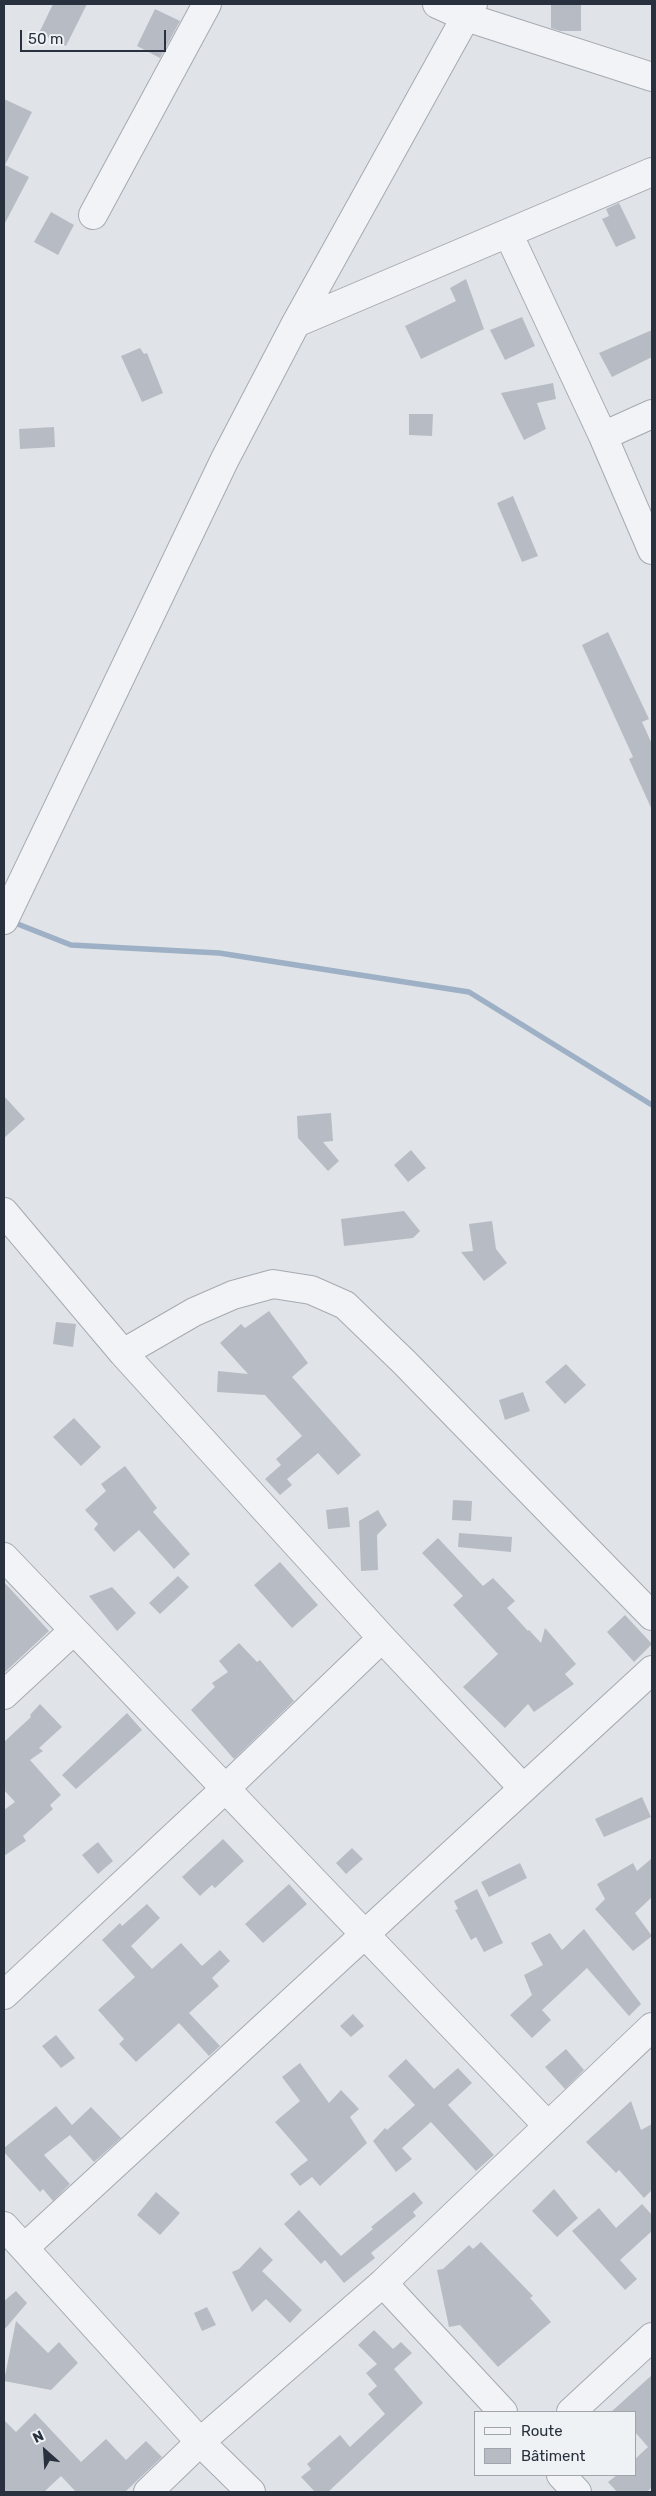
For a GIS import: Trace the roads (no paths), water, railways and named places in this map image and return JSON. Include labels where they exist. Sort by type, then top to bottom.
[{"type":"street","points":[[93,215],[207,4]]},
{"type":"street","points":[[437,4],[470,10],[652,77]]},
{"type":"street","points":[[4,920],[225,460],[296,323],[470,10]]},
{"type":"street","points":[[296,323],[652,172]]},
{"type":"street","points":[[508,233],[603,436],[652,550]]},
{"type":"street","points":[[603,436],[652,414]]},
{"type":"street","points":[[4,1212],[123,1353],[382,1638],[523,1788]]},
{"type":"street","points":[[123,1353],[194,1312],[233,1296],[273,1284],[311,1290],[345,1305],[405,1363],[652,1616]]},
{"type":"street","points":[[4,1557],[548,2126]]},
{"type":"street","points":[[4,1695],[73,1631]]},
{"type":"street","points":[[4,1995],[226,1788],[382,1638]]},
{"type":"street","points":[[24,2248],[652,1670]]},
{"type":"street","points":[[148,2492],[200,2442],[382,2283],[652,2027]]},
{"type":"street","points":[[4,2226],[200,2442],[251,2492]]},
{"type":"street","points":[[382,2283],[502,2411]]},
{"type":"street","points":[[572,2411],[652,2337]]},
{"type":"street","points":[[562,2476],[578,2492]]},
{"type":"waterway","points":[[10,921],[71,945],[219,953],[469,992],[652,1105]]}]
